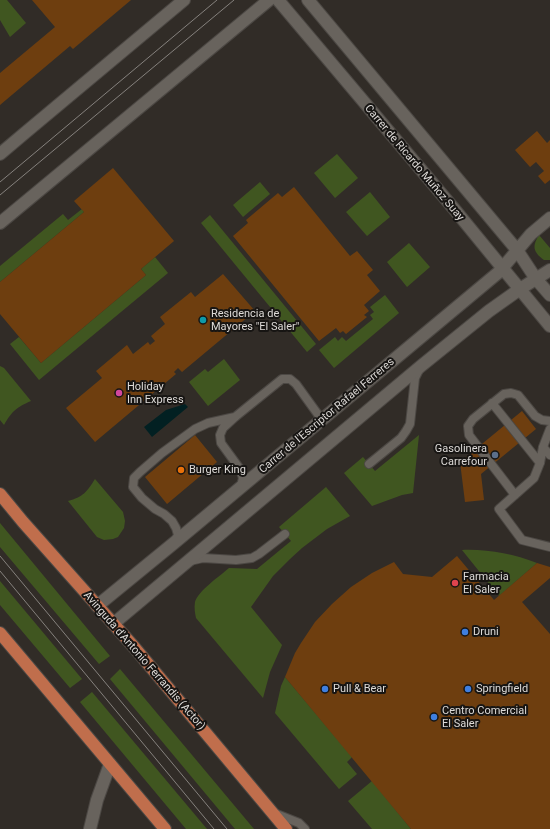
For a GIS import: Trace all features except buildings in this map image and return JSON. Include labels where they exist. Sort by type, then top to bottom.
[{"type":"main road","name":"Avinguda d'Antonio Ferrandis (Actor)","points":[[0,494],[113,624],[286,829]]},
{"type":"main road","points":[[0,633],[165,829]]},
{"type":"street","points":[[0,154],[184,0]]},
{"type":"street","points":[[0,222],[269,0]]},
{"type":"street","name":"Carrer de Ricardo Muñoz Suay","points":[[278,0],[455,210],[550,326]]},
{"type":"street","points":[[308,0],[518,250],[536,279],[550,295]]},
{"type":"street","name":"Carrer de l'Escriptor Rafael Ferreres","points":[[97,606],[241,488],[499,272],[531,234],[550,218]]},
{"type":"street","name":"Carrer de l'Escriptor Rafael Ferreres","points":[[113,624],[421,366],[489,311],[550,270]]},
{"type":"street","points":[[90,829],[97,800],[110,764]]},
{"type":"lane","points":[[369,464],[401,438],[410,424],[415,378],[421,366]]},
{"type":"lane","points":[[241,488],[243,478],[240,469],[221,443],[220,436],[223,428],[235,417],[282,379],[290,379],[296,384],[322,420]]},
{"type":"lane","points":[[515,494],[469,435],[468,426],[473,419],[492,403],[504,394],[511,393],[518,395],[535,416],[542,420],[550,421]]},
{"type":"lane","points":[[492,403],[540,463]]},
{"type":"lane","points":[[174,543],[178,535],[172,521],[142,498],[134,487],[134,478],[195,429],[208,423],[235,417]]},
{"type":"lane","points":[[550,429],[534,478],[499,509],[522,540],[550,547]]},
{"type":"lane","points":[[543,447],[550,455]]},
{"type":"lane","points":[[189,561],[203,558],[236,560],[252,558],[260,554],[285,534]]},
{"type":"lane","points":[[272,812],[299,823],[305,829]]},
{"type":"green space","points":[[0,0],[7,0],[26,23],[10,37],[0,20]]},
{"type":"green space","points":[[337,154],[358,178],[335,198],[314,173]]},
{"type":"green space","points":[[260,182],[270,194],[243,217],[233,205]]},
{"type":"green space","points":[[370,192],[390,217],[367,236],[346,212]]},
{"type":"green space","points":[[82,209],[84,212],[0,282],[0,266],[63,214],[68,220]]},
{"type":"green space","points":[[210,215],[316,344],[307,352],[201,223]]},
{"type":"green space","points":[[539,235],[550,248],[550,260],[544,260],[535,249],[535,242]]},
{"type":"green space","points":[[409,243],[430,267],[407,287],[387,262]]},
{"type":"green space","points":[[155,257],[168,273],[39,380],[10,344],[19,337],[41,363],[146,275],[141,269]]},
{"type":"green space","points":[[385,295],[399,313],[334,368],[319,350],[335,337],[338,341],[342,337],[346,341],[373,319],[370,315],[374,312],[370,307]]},
{"type":"green space","points":[[224,359],[240,380],[208,406],[189,382],[205,369],[208,372]]},
{"type":"green space","points":[[0,366],[4,368],[31,401],[15,410],[4,425],[0,420]]},
{"type":"green space","points":[[419,435],[413,493],[402,495],[372,506],[344,473],[363,457],[375,471]]},
{"type":"green space","points":[[95,479],[123,512],[125,521],[124,528],[118,537],[113,539],[104,540],[97,537],[68,501],[77,498],[84,493]]},
{"type":"green space","points":[[326,487],[350,516],[327,529],[290,559],[273,576],[251,607],[282,645],[270,672],[263,698],[196,618],[195,602],[200,593],[229,568],[257,569],[291,541],[279,527]]},
{"type":"green space","points":[[0,523],[110,656],[99,664],[0,547]]},
{"type":"green space","points":[[462,550],[481,550],[500,553],[537,563],[499,596]]},
{"type":"green space","points":[[0,581],[82,679],[70,688],[0,605]]},
{"type":"green space","points":[[120,669],[254,829],[235,829],[110,679]]},
{"type":"green space","points":[[285,677],[352,757],[347,762],[357,774],[339,789],[275,713],[281,686]]},
{"type":"green space","points":[[92,692],[207,829],[186,829],[80,702]]},
{"type":"green space","points":[[372,781],[411,829],[372,829],[348,801]]},
{"type":"water","points":[[185,404],[188,407],[152,437],[144,427],[166,410]]},
{"type":"tram line","points":[[0,182],[217,0]]},
{"type":"tram line","points":[[0,195],[234,0]]},
{"type":"tram line","points":[[0,556],[227,829]]},
{"type":"tram line","points":[[0,571],[214,829]]},
{"type":"place","name":"Residencia de Mayores \"El Saler\"","points":[[203,320]]},
{"type":"place","name":"Holiday Inn Express","points":[[119,393]]},
{"type":"place","name":"Gasolinera Carrefour","points":[[495,455]]},
{"type":"place","name":"Burger King","points":[[181,470]]},
{"type":"place","name":"Farmacia El Saler","points":[[455,583]]},
{"type":"place","name":"Druni","points":[[465,632]]},
{"type":"place","name":"Pull & Bear","points":[[325,689]]},
{"type":"place","name":"Springfield","points":[[468,689]]},
{"type":"place","name":"Centro Comercial El Saler","points":[[434,717]]}]
